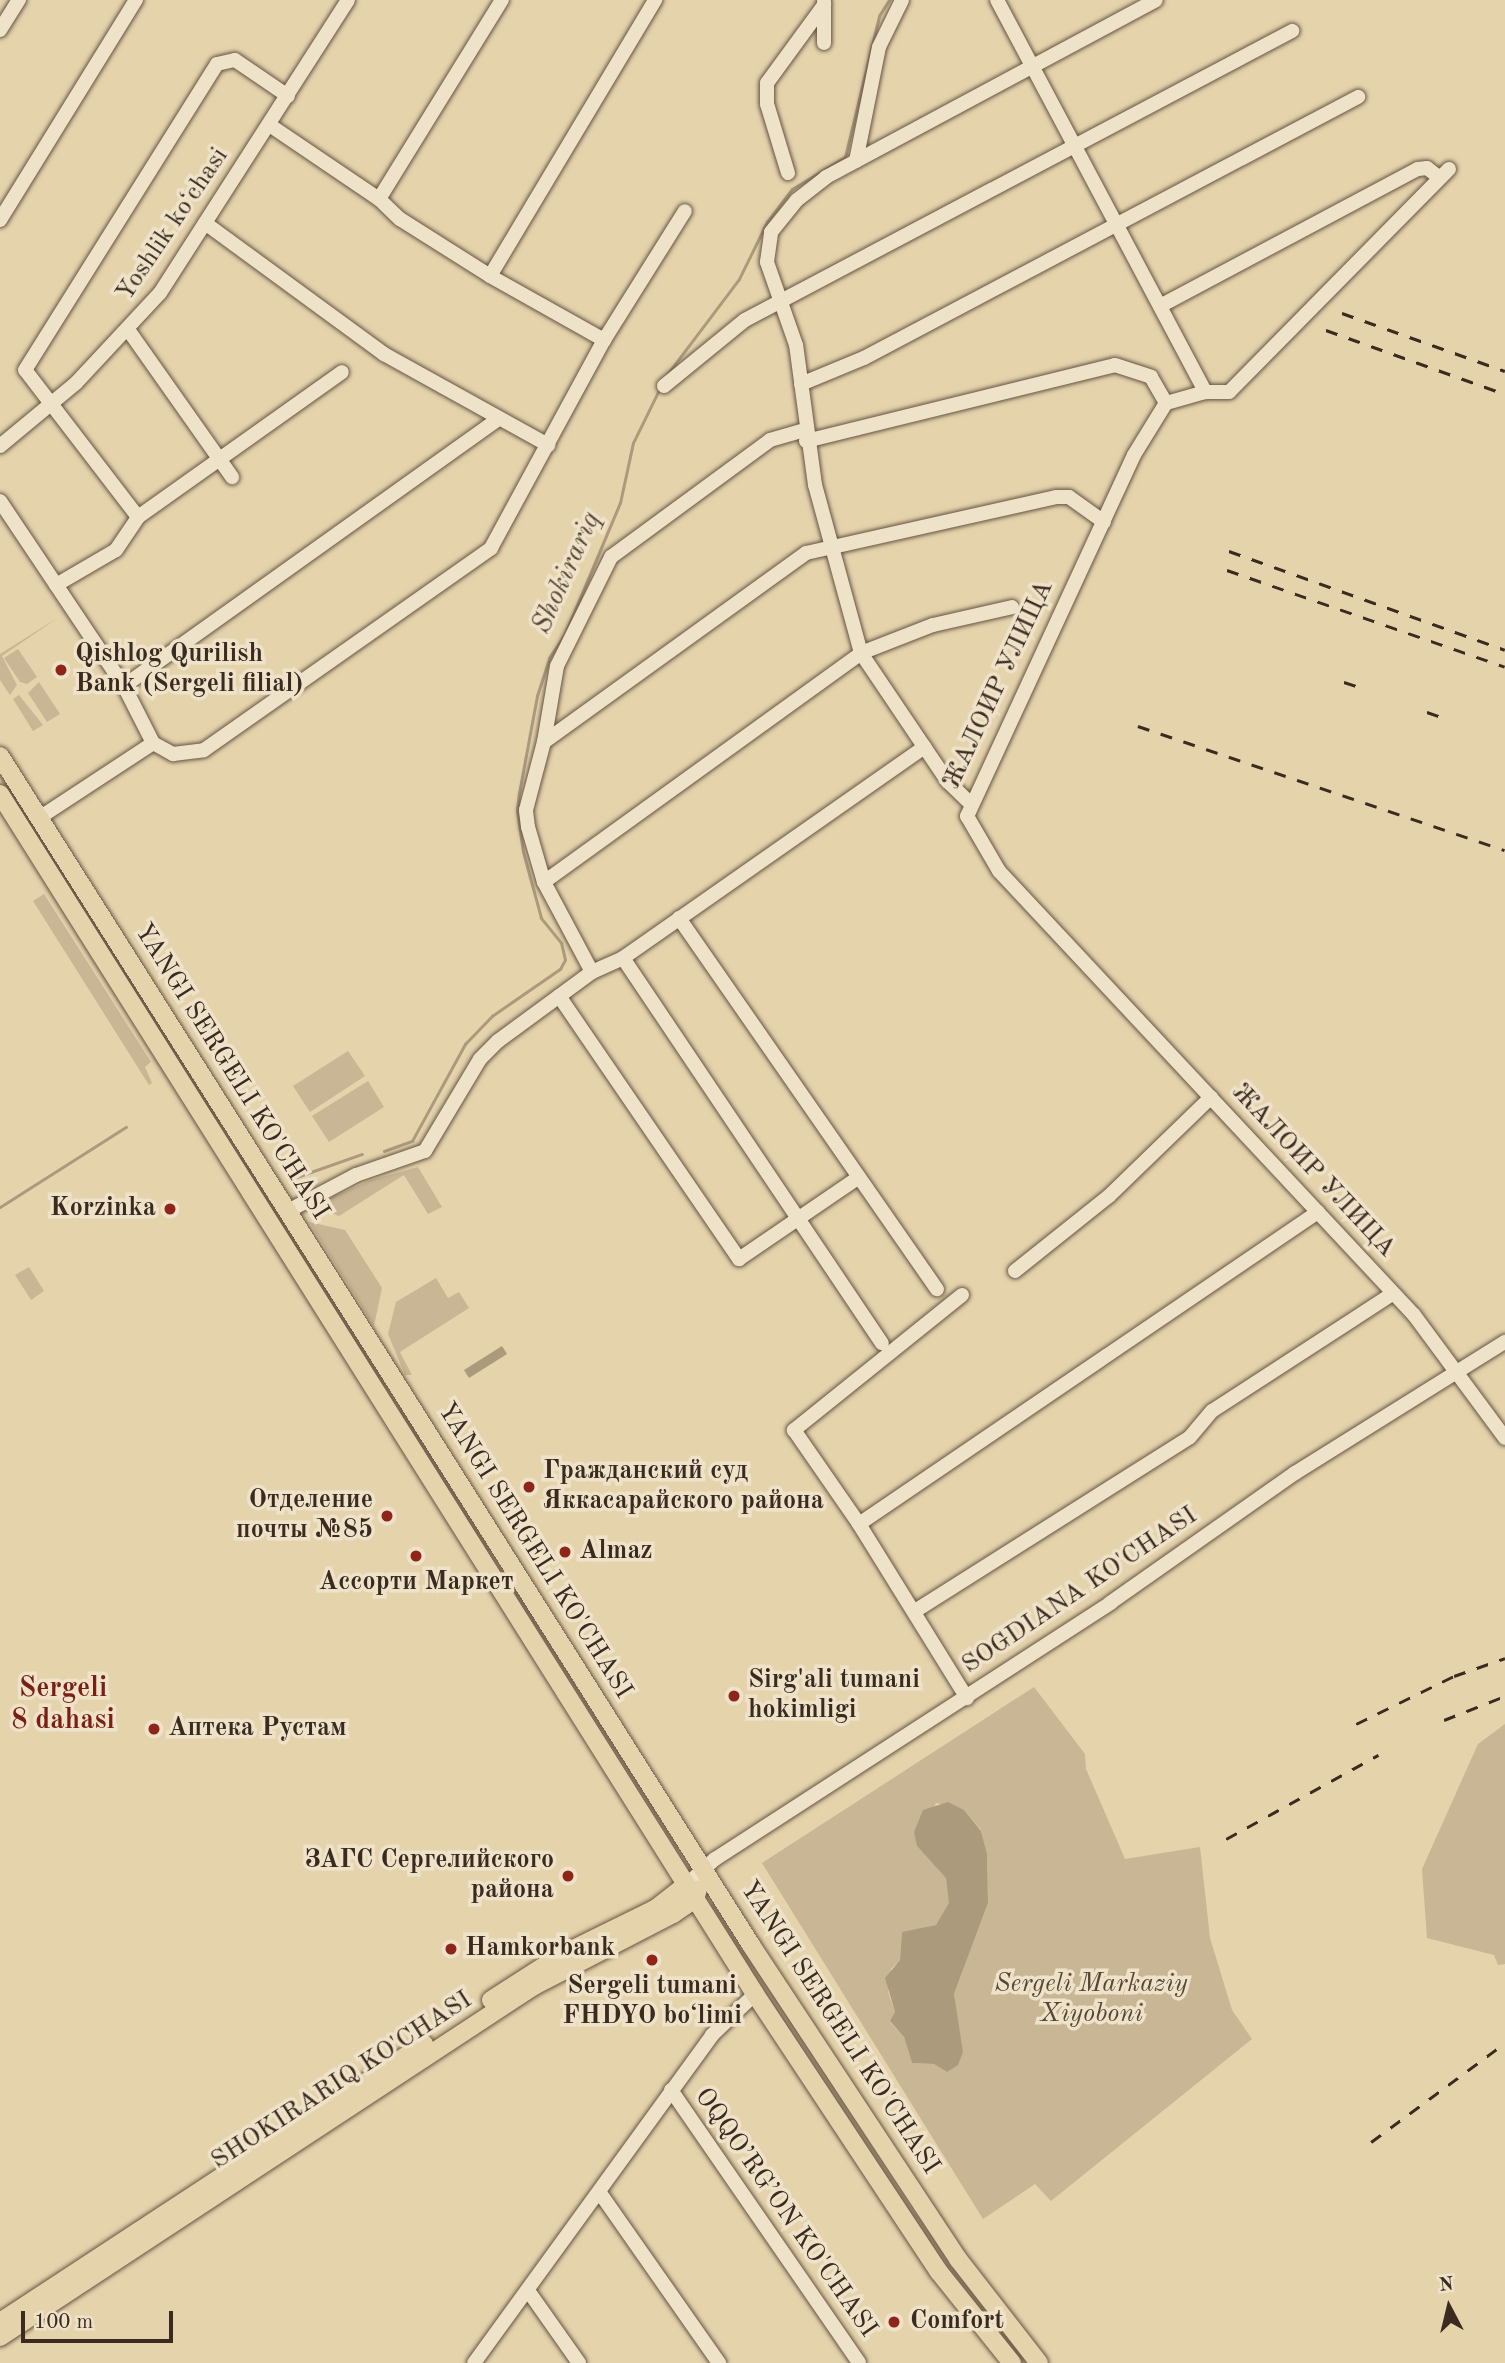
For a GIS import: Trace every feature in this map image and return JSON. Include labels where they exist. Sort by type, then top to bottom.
[{"type":"main road","name":"YANGI SERGELI KO'CHASI","points":[[0,756],[705,1869],[958,2259],[1039,2363]]},
{"type":"main road","name":"YANGI SERGELI KO'CHASI","points":[[0,794],[755,1994],[939,2272],[1012,2363]]},
{"type":"main road","points":[[219,1144],[237,1131]]},
{"type":"main road","points":[[380,1400],[400,1388]]},
{"type":"main road","points":[[491,1577],[511,1565]]},
{"type":"main road","points":[[691,1892],[705,1869]]},
{"type":"main road","name":"SHOKIRARIQ KO'CHASI","points":[[0,2322],[539,1969],[691,1892]]},
{"type":"main road","name":"SHOKIRARIQ KO'CHASI","points":[[0,2336],[534,1986],[691,1892]]},
{"type":"street","points":[[0,30],[19,0]]},
{"type":"street","points":[[0,220],[136,0]]},
{"type":"street","name":"Yoshlik koʻchasi","points":[[0,446],[129,331],[170,279],[271,125],[348,0]]},
{"type":"street","points":[[379,199],[502,0]]},
{"type":"street","points":[[490,276],[655,0]]},
{"type":"street","points":[[856,161],[879,47],[902,0]]},
{"type":"street","points":[[997,0],[1118,224],[1205,393]]},
{"type":"street","points":[[971,804],[948,782],[861,653],[831,547],[805,436],[796,345],[767,262],[771,232],[797,200],[856,161],[1156,0]]},
{"type":"street","points":[[824,2],[824,43]]},
{"type":"street","points":[[788,173],[767,104],[767,83],[824,2]]},
{"type":"street","points":[[664,386],[745,320],[1077,148],[1161,97],[1292,32]]},
{"type":"street","points":[[138,517],[53,401],[25,370],[218,64],[235,60],[288,96]]},
{"type":"street","points":[[801,384],[864,358],[1358,97]]},
{"type":"street","points":[[271,125],[379,199],[400,219],[490,276],[604,340]]},
{"type":"street","points":[[592,972],[544,881],[526,810],[544,743],[556,666],[611,557],[770,440],[805,436],[1115,365],[1151,377],[1166,403],[1205,393],[1229,392],[1444,174],[1427,167],[1418,169],[1160,306]]},
{"type":"street","points":[[0,501],[124,686],[153,743],[162,750],[186,754],[223,740],[491,548],[604,340],[685,211]]},
{"type":"street","points":[[205,223],[384,354],[497,420],[548,445]]},
{"type":"street","points":[[129,331],[232,477]]},
{"type":"street","points":[[56,585],[116,550],[138,517],[342,372]]},
{"type":"street","name":"ЖАЛОИР УЛИЦА","points":[[1166,403],[1134,455],[967,816],[999,871],[1414,1315],[1505,1438]]},
{"type":"street","points":[[124,686],[497,420]]},
{"type":"street","points":[[544,743],[806,553],[1056,497],[1069,497],[1104,522]]},
{"type":"street","points":[[544,881],[861,653],[933,625],[1012,607]]},
{"type":"street","points":[[39,818],[153,743]]},
{"type":"street","points":[[288,1211],[356,1175],[425,1151],[480,1059],[592,972],[623,958],[924,747]]},
{"type":"street","points":[[679,918],[937,1289]]},
{"type":"street","points":[[623,958],[882,1343]]},
{"type":"street","points":[[559,996],[739,1259],[859,1177]]},
{"type":"street","points":[[1015,1271],[1109,1196],[1211,1097]]},
{"type":"street","points":[[859,1524],[1318,1212]]},
{"type":"street","points":[[915,1611],[1190,1437],[1212,1412],[1392,1294]]},
{"type":"street","points":[[962,1295],[794,1430],[859,1524],[967,1698]]},
{"type":"street","name":"SOGDIANA KO'CHASI","points":[[705,1869],[967,1698],[1295,1473],[1505,1342]]},
{"type":"street","points":[[474,2363],[530,2292],[712,2035],[755,1994]]},
{"type":"street","name":"OQQO’RG’ON KO'CHASI","points":[[671,2090],[859,2363]]},
{"type":"street","points":[[600,2193],[719,2363]]},
{"type":"street","points":[[530,2292],[579,2363]]},
{"type":"green space","points":[[59,617],[2,656],[17,685],[10,695],[0,680],[0,654]]},
{"type":"green space","points":[[18,649],[37,677],[27,684],[20,682],[4,658]]},
{"type":"green space","points":[[39,682],[60,714],[47,722],[28,693]]},
{"type":"green space","points":[[19,695],[43,725],[33,731],[13,699]]},
{"type":"green space","points":[[0,768],[222,1121],[217,1124],[0,779]]},
{"type":"green space","points":[[44,894],[151,1062],[145,1067],[152,1083],[149,1085],[33,901]]},
{"type":"green space","points":[[348,1051],[365,1076],[310,1112],[293,1086]]},
{"type":"green space","points":[[368,1081],[384,1107],[329,1142],[312,1116]]},
{"type":"green space","points":[[244,1155],[387,1382],[382,1385],[239,1158]]},
{"type":"green space","points":[[418,1167],[442,1207],[428,1214],[404,1175],[339,1216],[312,1206],[371,1180]]},
{"type":"green space","points":[[309,1222],[345,1230],[382,1288],[374,1326]]},
{"type":"green space","points":[[29,1267],[44,1291],[31,1300],[15,1275]]},
{"type":"green space","points":[[436,1278],[448,1298],[459,1292],[469,1308],[400,1352],[412,1375],[405,1375],[388,1334],[396,1302]]},
{"type":"green space","points":[[403,1407],[492,1548],[487,1552],[398,1410]]},
{"type":"green space","points":[[507,1572],[682,1846],[677,1849],[503,1575]]},
{"type":"green space","name":"Sergeli Markaziy Xiyoboni","points":[[1034,1687],[1085,1754],[1086,1769],[1125,1859],[1200,1847],[1210,1938],[1232,2010],[1252,2039],[1051,2201],[1035,2184],[983,2219],[762,1863]],"holes":[[[936,1803],[964,1810],[981,1830],[987,1855],[988,1903],[954,1994],[957,2019],[947,2072],[934,2064],[912,2063],[904,2037],[890,2022],[895,2012],[888,1992],[891,1969],[900,1960],[902,1933],[936,1925],[950,1903],[946,1877],[917,1846]]]},
{"type":"green space","points":[[1505,1724],[1505,1964],[1498,1965],[1494,1955],[1427,1938],[1422,1869],[1478,1744]]},
{"type":"green space","points":[[715,1902],[912,2209],[1027,2363],[1020,2363],[942,2261],[840,2114],[711,1905]]},
{"type":"shaded area","points":[[502,1346],[507,1354],[469,1378],[464,1370]]},
{"type":"shaded area","points":[[948,1802],[964,1810],[981,1831],[987,1854],[988,1903],[954,1994],[963,2052],[958,2065],[947,2072],[934,2064],[912,2063],[904,2037],[890,2021],[895,2012],[885,1978],[900,1960],[902,1932],[936,1925],[949,1903],[946,1878],[917,1846],[914,1832],[923,1810]]},
{"type":"waterway","name":"Shokirariq","points":[[666,376],[739,279],[767,222],[792,189],[845,157],[879,16],[889,0]]},
{"type":"waterway","name":"Shokirariq","points":[[384,1151],[412,1141],[465,1044],[492,1016],[560,969],[565,960],[561,943],[541,918],[523,852],[517,811],[519,793],[537,696],[549,658],[564,636],[620,503],[633,443],[660,388]]},
{"type":"waterway","name":"Shokirariq","points":[[0,1207],[126,1127]]},
{"type":"waterway","name":"Shokirariq","points":[[291,1179],[362,1154]]},
{"type":"railway","points":[[1342,313],[1505,371]]},
{"type":"railway","points":[[1326,330],[1505,394]]},
{"type":"railway","points":[[1229,551],[1505,650]]},
{"type":"railway","points":[[1227,570],[1505,667]]},
{"type":"railway","points":[[1344,682],[1362,688]]},
{"type":"railway","points":[[1427,712],[1444,718]]},
{"type":"railway","points":[[1138,726],[1505,850]]},
{"type":"railway","points":[[1356,1724],[1454,1676],[1505,1658]]},
{"type":"railway","points":[[1444,1720],[1505,1696]]},
{"type":"railway","points":[[1226,1839],[1378,1755]]},
{"type":"railway","points":[[1371,2142],[1505,2043]]},
{"type":"place","name":"Qishlog Qurilish Bank (Sergeli filial)","points":[[61,670]]},
{"type":"place","name":"Korzinka","points":[[170,1209]]},
{"type":"place","name":"Гражданский суд Яккасарайского района","points":[[529,1487]]},
{"type":"place","name":"Отделение почты №85","points":[[387,1516]]},
{"type":"place","name":"Almaz","points":[[565,1552]]},
{"type":"place","name":"Ассорти Маркет","points":[[416,1556]]},
{"type":"place","name":"Sirg'ali tumani hokimligi","points":[[734,1696]]},
{"type":"place","name":"Аптека Рустам","points":[[154,1729]]},
{"type":"place","name":"ЗАГС Сергелийского района","points":[[568,1876]]},
{"type":"place","name":"Hamkorbank","points":[[451,1949]]},
{"type":"place","name":"Sergeli tumani FHDYO boʻlimi","points":[[652,1960]]},
{"type":"place","name":"Comfort","points":[[894,2322]]},
{"type":"district","name":"Sergeli 8 dahasi","points":[[63,1705]]}]
